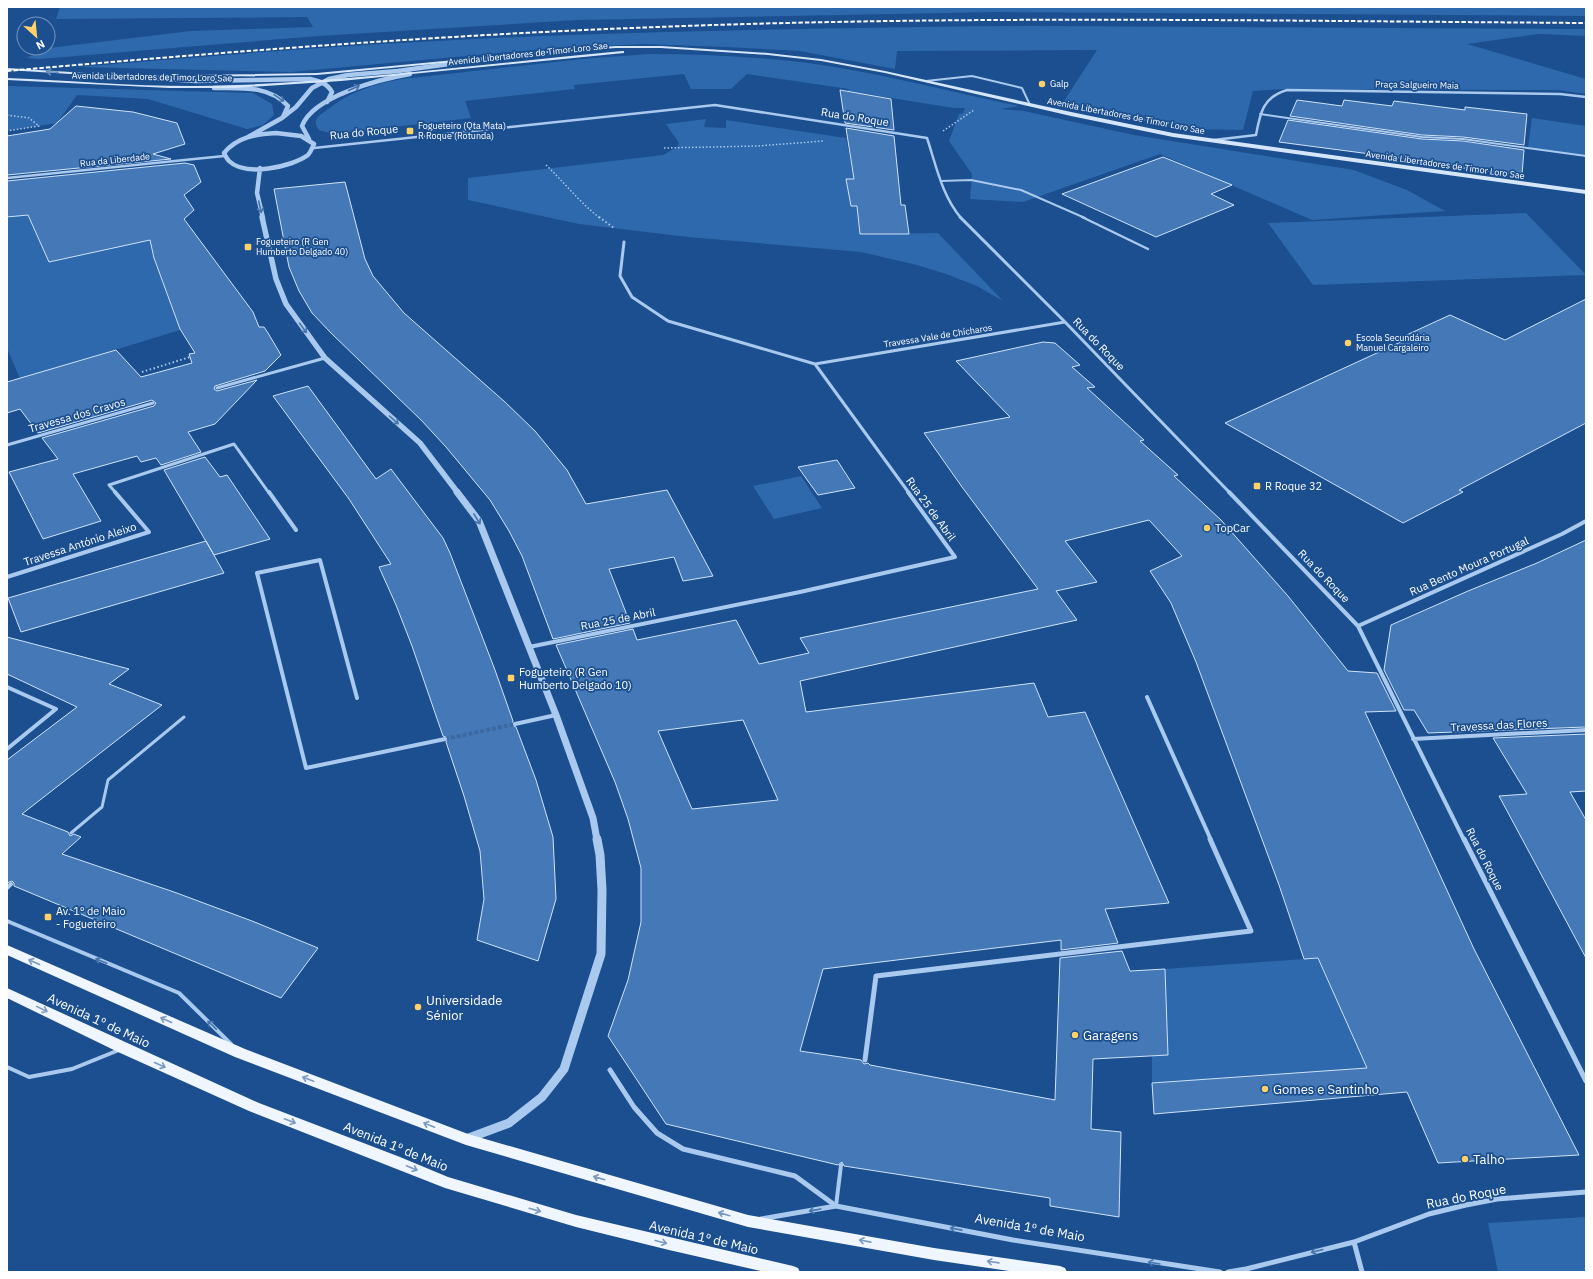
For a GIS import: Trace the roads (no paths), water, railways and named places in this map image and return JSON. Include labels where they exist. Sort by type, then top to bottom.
[{"type":"main road","name":"Avenida Libertadores de Timor Loro Sae","points":[[7,69],[134,77],[229,77],[317,74],[590,48],[636,46],[736,51],[820,60],[926,81],[1165,134],[1586,192]]},
{"type":"main road","name":"Avenida Libertadores de Timor Loro Sae","points":[[7,79],[70,83],[235,87],[321,82],[614,53],[684,50],[736,51]]},
{"type":"main road","name":"Avenida 1º de Maio","points":[[7,950],[240,1053],[466,1139],[748,1221],[934,1254],[1060,1272]]},
{"type":"main road","name":"Avenida 1º de Maio","points":[[7,992],[123,1048],[254,1107],[395,1161],[445,1182],[583,1223],[793,1272]]},
{"type":"street","name":"Avenida Libertadores de Timor Loro Sae","points":[[134,77],[195,81],[310,79],[321,82],[348,76],[446,66],[506,56]]},
{"type":"street","points":[[327,102],[332,92],[329,87],[321,82],[311,89],[300,103],[283,118],[268,128],[236,141],[228,147],[224,153],[224,156],[231,164],[242,167],[260,168],[286,166],[299,161],[309,156],[314,148],[314,144],[309,139],[302,126],[304,120],[309,114],[327,102],[360,85],[410,74]]},
{"type":"street","points":[[200,87],[248,89],[272,93],[284,101],[288,106],[283,118]]},
{"type":"street","name":"Praça Salgueiro Maia","points":[[1210,140],[1256,135],[1260,114],[1270,97],[1276,92],[1287,90],[1560,94],[1586,97]]},
{"type":"street","name":"Rua do Roque","points":[[314,148],[715,105],[927,138],[944,192],[954,210],[969,227],[1065,322],[1358,626],[1413,739],[1586,1081]]},
{"type":"street","points":[[1260,114],[1422,137],[1463,139],[1586,156]]},
{"type":"street","points":[[248,137],[262,134],[283,133],[301,135],[309,139]]},
{"type":"street","name":"Rua da Liberdade","points":[[7,178],[224,156]]},
{"type":"street","points":[[260,168],[257,193],[276,279],[286,304],[325,358],[420,443],[479,521],[556,715],[593,818],[600,855],[602,890],[601,954],[564,1069],[542,1097],[509,1123],[466,1139]]},
{"type":"street","points":[[624,242],[620,276],[632,297],[668,321],[815,364]]},
{"type":"street","name":"Travessa Vale de Chícharos","points":[[815,364],[1065,322]]},
{"type":"street","points":[[217,388],[325,358]]},
{"type":"street","name":"Rua 25 de Abril","points":[[529,647],[800,592],[955,557],[815,364]]},
{"type":"street","name":"Travessa dos Cravos","points":[[7,445],[153,403]]},
{"type":"street","name":"Travessa António Aleixo","points":[[7,577],[149,532],[109,485],[234,444],[296,530]]},
{"type":"street","name":"Rua Bento Moura Portugal","points":[[1358,626],[1562,534],[1586,521]]},
{"type":"street","points":[[357,698],[320,560],[257,572],[306,768],[445,740]]},
{"type":"street","points":[[7,687],[56,709],[7,749]]},
{"type":"street","points":[[864,1060],[876,976],[1251,931],[1147,697]]},
{"type":"street","points":[[515,724],[556,715]]},
{"type":"street","name":"Travessa das Flores","points":[[1413,739],[1585,731]]},
{"type":"street","name":"Avenida 1º de Maio","points":[[610,1070],[634,1107],[657,1133],[683,1149],[796,1176],[836,1206]]},
{"type":"street","name":"Rua do Roque","points":[[1354,1242],[1429,1214],[1466,1205],[1497,1199],[1586,1192]]},
{"type":"street","name":"Avenida 1º de Maio","points":[[748,1221],[836,1206],[1014,1240],[1220,1272]]},
{"type":"street","points":[[1228,1272],[1246,1269],[1354,1242],[1362,1272]]},
{"type":"lane","points":[[926,81],[972,76],[1022,88],[1030,105]]},
{"type":"lane","points":[[941,181],[971,180],[1021,190],[1068,210],[1148,249]]},
{"type":"lane","points":[[71,833],[102,807],[108,780],[184,717]]},
{"type":"lane","points":[[7,888],[11,884]]},
{"type":"lane","name":"Avenida 1º de Maio","points":[[7,922],[179,993],[240,1053]]},
{"type":"lane","points":[[7,1067],[29,1077],[72,1069],[123,1048]]},
{"type":"lane","points":[[836,1206],[841,1166]]},
{"type":"tunnel","points":[[445,739],[515,724]]},
{"type":"railway","points":[[7,71],[169,57],[413,39],[576,30],[773,23],[1005,20],[1586,23]]},
{"type":"place","name":"Galp","points":[[1042,84]]},
{"type":"place","name":"Fogueteiro (Qta Mata) R Roque (Rotunda)","points":[[410,131]]},
{"type":"place","name":"Fogueteiro (R Gen Humberto Delgado 40)","points":[[248,247]]},
{"type":"place","name":"Escola Secundária Manuel Cargaleiro","points":[[1348,343]]},
{"type":"place","name":"R Roque 32","points":[[1257,486]]},
{"type":"place","name":"TopCar","points":[[1207,528]]},
{"type":"place","name":"Fogueteiro (R Gen Humberto Delgado 10)","points":[[511,678]]},
{"type":"place","name":"Av. 1º de Maio - Fogueteiro","points":[[48,917]]},
{"type":"place","name":"Universidade Sénior","points":[[418,1007]]},
{"type":"place","name":"Garagens","points":[[1075,1035]]},
{"type":"place","name":"Gomes e Santinho","points":[[1265,1089]]},
{"type":"place","name":"Talho","points":[[1465,1159]]}]
